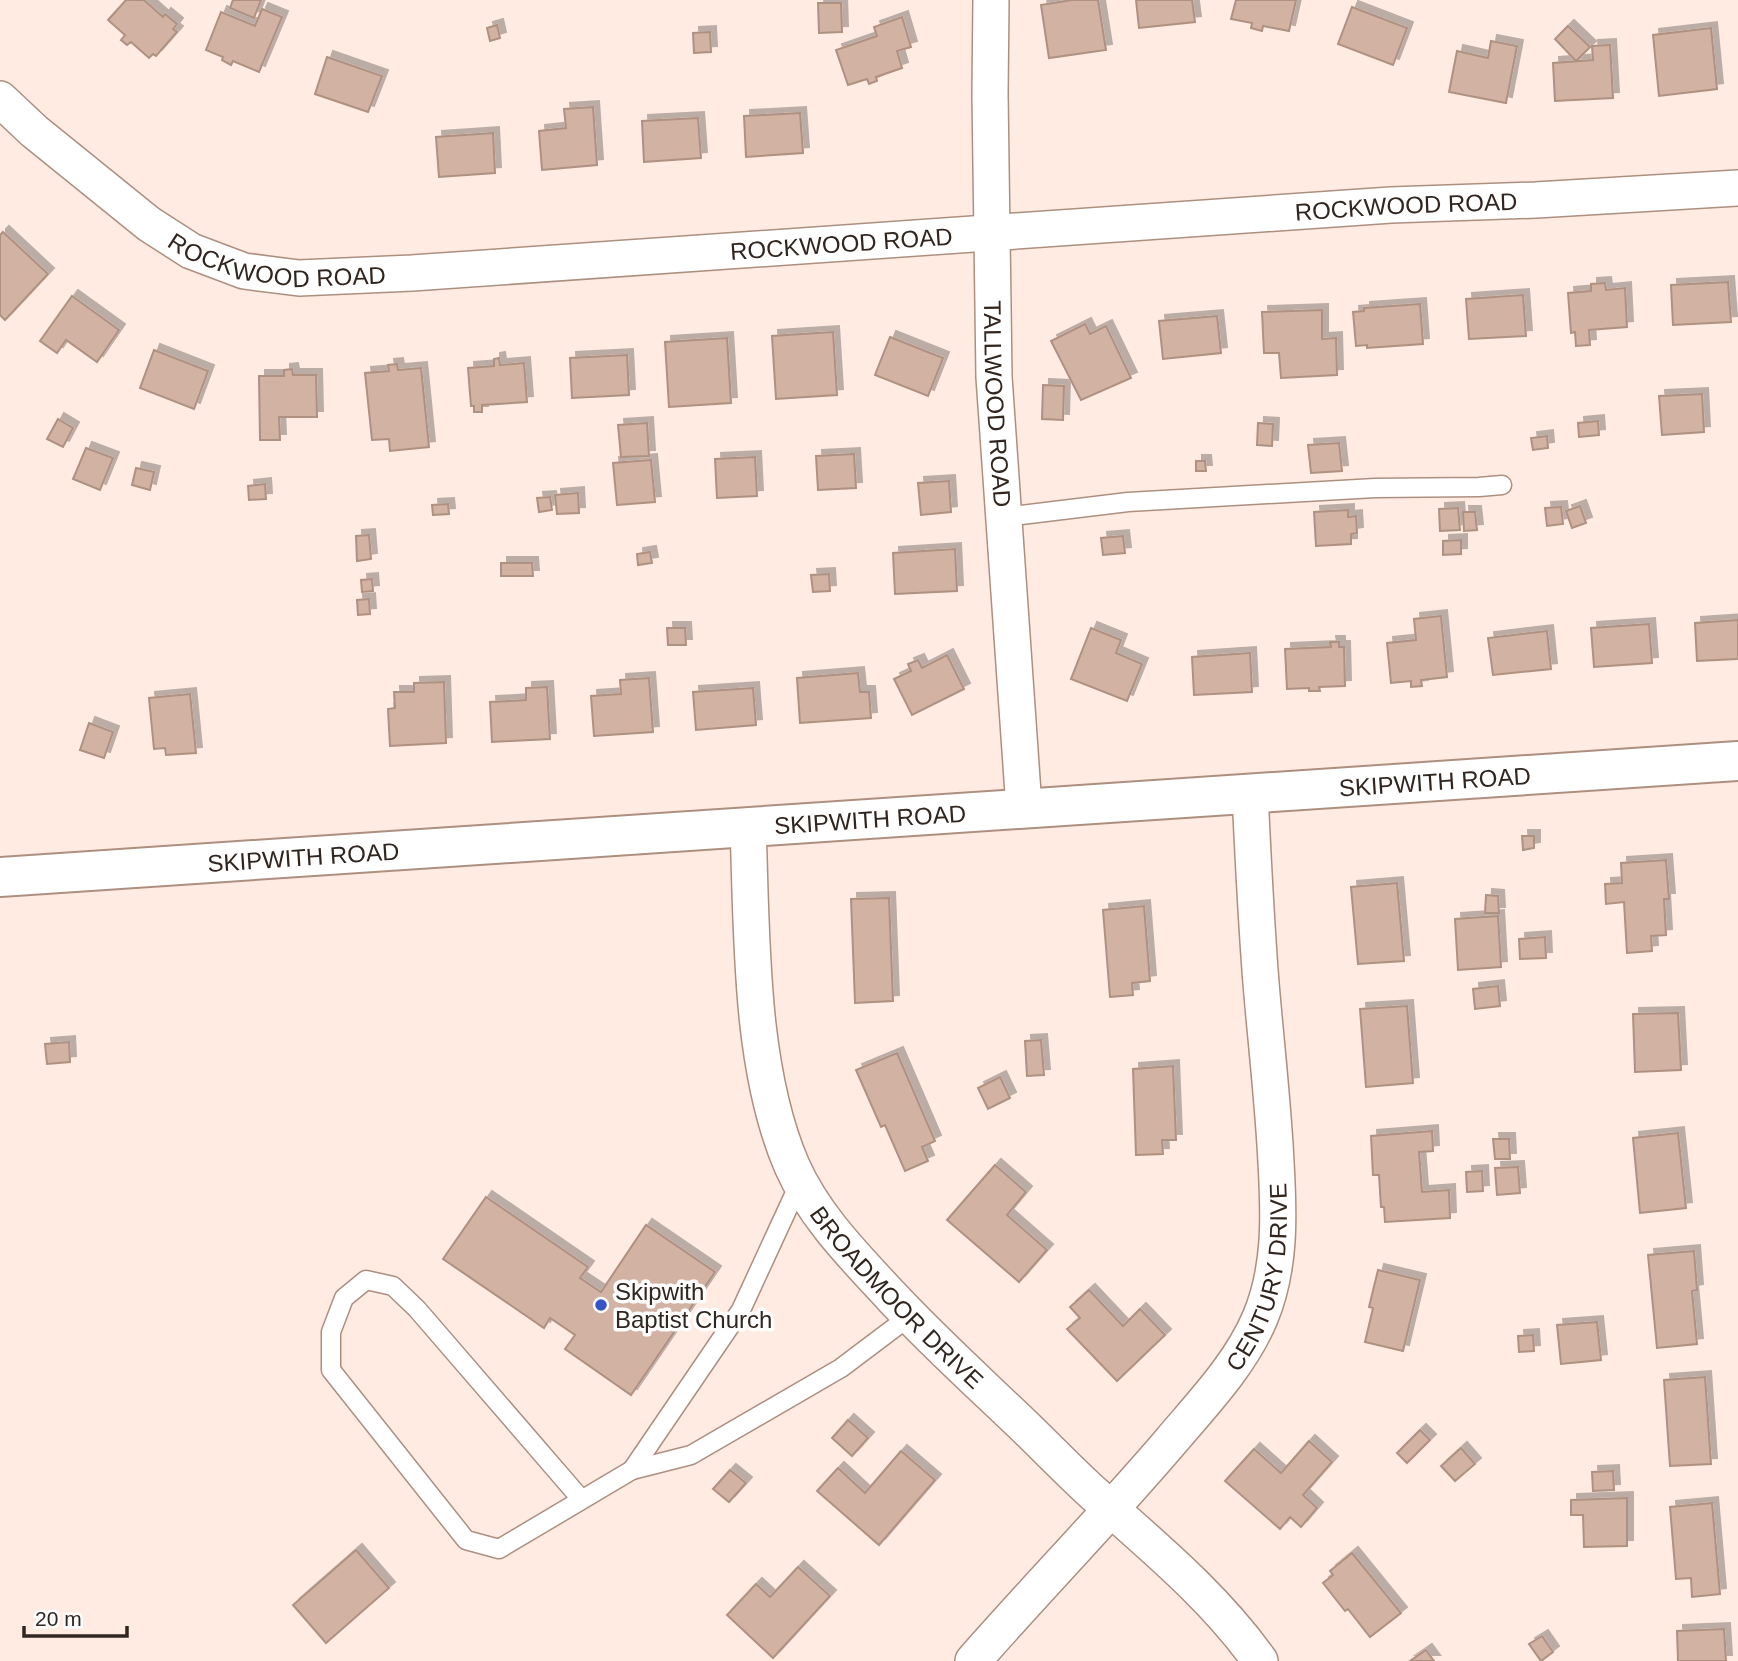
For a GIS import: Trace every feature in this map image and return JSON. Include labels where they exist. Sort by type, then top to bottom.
[{"type":"main road","name":"SKIPWITH ROAD","points":[[0,877],[1738,761]]},
{"type":"street","name":"TALLWOOD ROAD","points":[[991,0],[994,377],[1024,808]]},
{"type":"street","name":"ROCKWOOD ROAD","points":[[0,99],[34,131],[149,224],[191,251],[244,271],[299,278],[412,273],[1391,205],[1535,201],[1738,188]]},
{"type":"street","name":"CENTURY DRIVE","points":[[973,1661],[1194,1416],[1241,1353],[1264,1307],[1277,1250],[1278,1206],[1250,793]]},
{"type":"street","name":"BROADMOOR DRIVE","points":[[748,826],[753,957],[764,1065],[776,1120],[809,1199],[848,1250],[936,1344],[1186,1576],[1244,1639],[1259,1661]]},
{"type":"lane","points":[[1004,517],[1128,502],[1375,488],[1502,485]]},
{"type":"lane","points":[[632,1470],[741,1310],[800,1182]]},
{"type":"lane","points":[[582,1499],[417,1309],[393,1286],[366,1280],[344,1298],[331,1332],[331,1370],[466,1540],[499,1549],[632,1470],[691,1455],[841,1368],[909,1316]]},
{"type":"building","points":[[126,0],[144,0],[163,17],[165,14],[177,24],[173,29],[177,32],[156,56],[153,54],[149,58],[131,42],[127,45],[121,40],[125,35],[108,20]]},
{"type":"building","points":[[233,0],[261,0],[254,18],[230,8]]},
{"type":"building","points":[[1072,0],[1098,0],[1106,50],[1049,58],[1041,5]]},
{"type":"building","points":[[1136,0],[1192,0],[1195,22],[1139,28]]},
{"type":"building","points":[[1236,0],[1296,0],[1289,31],[1263,26],[1262,31],[1251,28],[1252,23],[1231,19]]},
{"type":"building","points":[[818,3],[841,3],[842,32],[819,33]]},
{"type":"building","points":[[1352,7],[1407,28],[1393,65],[1338,44]]},
{"type":"building","points":[[262,9],[282,17],[259,72],[233,61],[231,65],[222,60],[223,57],[206,50],[221,12],[255,26]]},
{"type":"building","points":[[902,17],[911,47],[897,51],[902,68],[876,77],[877,81],[869,84],[867,79],[848,85],[836,50],[877,36],[874,27]]},
{"type":"building","points":[[497,25],[500,38],[490,41],[487,28]]},
{"type":"building","points":[[1568,26],[1590,47],[1576,61],[1555,39]]},
{"type":"building","points":[[1711,28],[1717,89],[1659,96],[1653,35]]},
{"type":"building","points":[[710,32],[711,52],[694,53],[693,33]]},
{"type":"building","points":[[1491,41],[1517,46],[1506,103],[1449,92],[1457,51],[1488,58]]},
{"type":"building","points":[[1610,45],[1613,98],[1555,101],[1553,63],[1593,60],[1592,46]]},
{"type":"building","points":[[327,57],[382,76],[368,112],[315,94]]},
{"type":"building","points":[[593,107],[597,165],[542,170],[539,131],[566,128],[564,109]]},
{"type":"building","points":[[800,113],[803,153],[746,157],[744,116]]},
{"type":"building","points":[[698,118],[701,158],[644,162],[642,121]]},
{"type":"building","points":[[493,133],[495,173],[439,177],[436,137]]},
{"type":"building","points":[[3,232],[48,274],[5,320],[0,315],[0,235]]},
{"type":"building","points":[[1728,282],[1731,322],[1673,325],[1671,285]]},
{"type":"building","points":[[1605,283],[1606,290],[1625,288],[1627,327],[1589,330],[1590,345],[1576,346],[1575,332],[1571,333],[1568,293],[1591,291],[1591,284]]},
{"type":"building","points":[[1523,295],[1526,336],[1469,339],[1466,299]]},
{"type":"building","points":[[72,296],[119,330],[97,362],[66,340],[57,353],[40,341]]},
{"type":"building","points":[[1420,304],[1423,344],[1367,348],[1367,345],[1356,346],[1353,312],[1364,311],[1364,308]]},
{"type":"building","points":[[1322,310],[1322,339],[1336,338],[1337,375],[1281,378],[1279,353],[1264,353],[1262,312]]},
{"type":"building","points":[[1217,316],[1221,353],[1163,359],[1159,321]]},
{"type":"building","points":[[1085,324],[1090,334],[1106,326],[1131,378],[1081,400],[1051,341]]},
{"type":"building","points":[[833,332],[837,395],[776,399],[772,336]]},
{"type":"building","points":[[890,337],[943,358],[928,396],[875,375]]},
{"type":"building","points":[[727,338],[731,403],[669,407],[665,342]]},
{"type":"building","points":[[154,350],[208,371],[194,409],[140,388]]},
{"type":"building","points":[[627,355],[629,395],[572,398],[570,358]]},
{"type":"building","points":[[499,358],[500,365],[524,363],[527,402],[482,405],[482,412],[474,412],[474,406],[471,406],[468,368],[494,366],[494,359]]},
{"type":"building","points":[[397,364],[398,370],[421,368],[429,447],[390,451],[389,439],[372,440],[365,373],[389,371],[388,365]]},
{"type":"building","points":[[292,369],[293,375],[316,375],[317,417],[279,417],[280,440],[260,440],[259,376],[284,376],[284,370]]},
{"type":"building","points":[[1043,385],[1064,386],[1063,420],[1042,419]]},
{"type":"building","points":[[1702,394],[1704,432],[1662,435],[1659,396]]},
{"type":"building","points":[[58,419],[73,428],[63,447],[47,439]]},
{"type":"building","points":[[1598,421],[1599,435],[1579,437],[1578,423]]},
{"type":"building","points":[[647,423],[649,456],[621,457],[618,425]]},
{"type":"building","points":[[1258,423],[1273,424],[1272,446],[1257,445]]},
{"type":"building","points":[[1547,436],[1548,448],[1533,450],[1531,438]]},
{"type":"building","points":[[1339,443],[1342,471],[1311,473],[1308,445]]},
{"type":"building","points":[[86,448],[113,458],[100,490],[73,479]]},
{"type":"building","points":[[854,454],[856,488],[818,490],[816,456]]},
{"type":"building","points":[[755,457],[757,496],[717,498],[715,459]]},
{"type":"building","points":[[651,460],[655,502],[617,505],[613,463]]},
{"type":"building","points":[[1196,461],[1205,461],[1206,471],[1196,471]]},
{"type":"building","points":[[136,468],[154,472],[150,490],[132,485]]},
{"type":"building","points":[[949,481],[951,512],[921,515],[918,483]]},
{"type":"building","points":[[265,484],[266,499],[249,500],[248,486]]},
{"type":"building","points":[[578,493],[579,513],[557,514],[555,495]]},
{"type":"building","points":[[550,497],[552,510],[539,512],[537,498]]},
{"type":"building","points":[[448,504],[449,514],[433,515],[432,505]]},
{"type":"building","points":[[1580,506],[1586,523],[1572,528],[1566,511]]},
{"type":"building","points":[[1561,507],[1563,524],[1547,526],[1545,508]]},
{"type":"building","points":[[1458,508],[1460,530],[1440,531],[1439,509]]},
{"type":"building","points":[[1348,510],[1348,517],[1356,516],[1357,533],[1351,534],[1351,544],[1316,546],[1314,512]]},
{"type":"building","points":[[1463,512],[1475,512],[1477,530],[1464,531]]},
{"type":"building","points":[[369,535],[371,559],[357,561],[356,536]]},
{"type":"building","points":[[1123,536],[1125,553],[1103,555],[1101,538]]},
{"type":"building","points":[[1461,540],[1461,554],[1443,555],[1443,541]]},
{"type":"building","points":[[955,549],[957,591],[895,594],[893,553]]},
{"type":"building","points":[[650,552],[652,563],[638,565],[637,554]]},
{"type":"building","points":[[501,563],[532,563],[533,576],[501,576]]},
{"type":"building","points":[[829,574],[830,591],[813,592],[811,575]]},
{"type":"building","points":[[372,579],[373,591],[362,592],[361,580]]},
{"type":"building","points":[[369,599],[370,614],[358,615],[357,600]]},
{"type":"building","points":[[1441,616],[1447,677],[1421,680],[1422,686],[1411,687],[1411,681],[1391,683],[1387,643],[1416,640],[1414,619]]},
{"type":"building","points":[[1738,620],[1738,659],[1697,661],[1695,623]]},
{"type":"building","points":[[1649,624],[1652,663],[1594,667],[1591,628]]},
{"type":"building","points":[[667,628],[685,628],[686,645],[668,645]]},
{"type":"building","points":[[1091,628],[1121,640],[1116,653],[1142,664],[1127,701],[1071,679]]},
{"type":"building","points":[[1547,631],[1551,669],[1493,675],[1488,638]]},
{"type":"building","points":[[1330,642],[1339,642],[1339,647],[1344,647],[1345,686],[1319,687],[1320,691],[1309,691],[1309,688],[1287,689],[1285,649],[1331,647]]},
{"type":"building","points":[[1250,653],[1252,692],[1194,695],[1192,657]]},
{"type":"building","points":[[947,655],[964,689],[912,715],[894,679],[911,671],[908,664],[918,660],[922,668]]},
{"type":"building","points":[[858,673],[860,692],[869,692],[871,718],[800,723],[797,678]]},
{"type":"building","points":[[649,678],[653,732],[594,736],[591,696],[621,694],[620,680]]},
{"type":"building","points":[[444,682],[446,743],[390,746],[388,709],[395,708],[394,692],[414,692],[414,683]]},
{"type":"building","points":[[547,687],[550,739],[492,742],[490,702],[526,700],[526,688]]},
{"type":"building","points":[[753,688],[756,725],[696,730],[693,692]]},
{"type":"building","points":[[190,694],[196,753],[166,755],[165,748],[154,749],[149,698]]},
{"type":"building","points":[[89,723],[113,732],[104,758],[80,750]]},
{"type":"building","points":[[1522,836],[1534,836],[1534,848],[1523,850]]},
{"type":"building","points":[[1666,860],[1669,899],[1664,899],[1666,935],[1651,936],[1652,951],[1627,953],[1624,902],[1606,904],[1605,884],[1622,883],[1621,863]]},
{"type":"building","points":[[1397,883],[1404,961],[1358,964],[1351,887]]},
{"type":"building","points":[[1486,895],[1498,896],[1499,913],[1485,913]]},
{"type":"building","points":[[889,898],[893,1001],[855,1003],[851,899]]},
{"type":"building","points":[[1144,906],[1150,981],[1132,983],[1133,995],[1110,997],[1103,910]]},
{"type":"building","points":[[1498,916],[1501,967],[1458,970],[1455,919]]},
{"type":"building","points":[[1545,937],[1546,958],[1520,959],[1519,939]]},
{"type":"building","points":[[1498,986],[1500,1006],[1475,1009],[1473,989]]},
{"type":"building","points":[[1407,1006],[1413,1083],[1366,1087],[1360,1009]]},
{"type":"building","points":[[1678,1013],[1681,1070],[1635,1072],[1633,1014]]},
{"type":"building","points":[[1041,1040],[1044,1075],[1027,1076],[1025,1041]]},
{"type":"building","points":[[69,1042],[70,1062],[47,1064],[45,1044]]},
{"type":"building","points":[[897,1053],[935,1141],[922,1147],[928,1161],[905,1171],[885,1125],[881,1127],[856,1070]]},
{"type":"building","points":[[1173,1066],[1176,1140],[1162,1140],[1163,1154],[1136,1155],[1133,1069]]},
{"type":"building","points":[[1000,1077],[1010,1098],[988,1109],[978,1088]]},
{"type":"building","points":[[1432,1131],[1433,1151],[1419,1152],[1422,1192],[1449,1190],[1450,1218],[1385,1222],[1379,1175],[1373,1175],[1371,1136]]},
{"type":"building","points":[[1678,1133],[1686,1208],[1640,1213],[1633,1138]]},
{"type":"building","points":[[1493,1139],[1509,1139],[1510,1159],[1495,1159]]},
{"type":"building","points":[[995,1165],[1026,1192],[1007,1215],[1047,1250],[1019,1282],[947,1220]]},
{"type":"building","points":[[1518,1167],[1520,1193],[1497,1195],[1495,1168]]},
{"type":"building","points":[[1482,1171],[1483,1191],[1467,1192],[1466,1172]]},
{"type":"building","name":"Skipwith Baptist Church","points":[[486,1197],[588,1267],[580,1278],[601,1292],[646,1225],[715,1272],[631,1395],[565,1349],[575,1335],[550,1318],[544,1328],[443,1259]]},
{"type":"building","points":[[1694,1251],[1697,1290],[1692,1291],[1697,1344],[1657,1348],[1648,1255]]},
{"type":"building","points":[[1378,1270],[1420,1280],[1403,1351],[1365,1342],[1373,1308],[1369,1307]]},
{"type":"building","points":[[1089,1290],[1123,1326],[1140,1309],[1165,1335],[1117,1381],[1067,1329],[1080,1318],[1070,1307]]},
{"type":"building","points":[[1597,1322],[1601,1360],[1561,1364],[1557,1325]]},
{"type":"building","points":[[1533,1335],[1534,1351],[1519,1352],[1518,1336]]},
{"type":"building","points":[[1705,1377],[1711,1464],[1670,1466],[1664,1380]]},
{"type":"building","points":[[848,1420],[868,1438],[852,1456],[832,1438]]},
{"type":"building","points":[[1420,1430],[1430,1440],[1407,1463],[1397,1453]]},
{"type":"building","points":[[1309,1441],[1332,1462],[1303,1495],[1317,1508],[1301,1527],[1290,1517],[1280,1529],[1225,1481],[1254,1449],[1281,1473]]},
{"type":"building","points":[[1461,1448],[1475,1464],[1455,1481],[1441,1466]]},
{"type":"building","points":[[901,1451],[935,1480],[879,1545],[817,1491],[838,1468],[865,1493]]},
{"type":"building","points":[[730,1470],[746,1483],[729,1502],[713,1489]]},
{"type":"building","points":[[1613,1471],[1614,1490],[1593,1491],[1592,1472]]},
{"type":"building","points":[[1627,1498],[1627,1546],[1584,1547],[1583,1515],[1571,1515],[1571,1500]]},
{"type":"building","points":[[1712,1503],[1720,1594],[1692,1597],[1691,1578],[1676,1579],[1670,1507]]},
{"type":"building","points":[[356,1550],[389,1588],[326,1643],[293,1605]]},
{"type":"building","points":[[1352,1553],[1401,1613],[1370,1637],[1323,1583],[1333,1575],[1330,1571]]},
{"type":"building","points":[[798,1567],[830,1596],[773,1658],[727,1615],[756,1584],[770,1597]]},
{"type":"building","points":[[1724,1629],[1726,1661],[1678,1661],[1677,1631]]},
{"type":"building","points":[[1542,1636],[1553,1652],[1541,1661],[1529,1644]]},
{"type":"building","points":[[1426,1650],[1434,1661],[1410,1661]]},
{"type":"place","name":"Skipwith Baptist Church","points":[[601,1305]]}]
